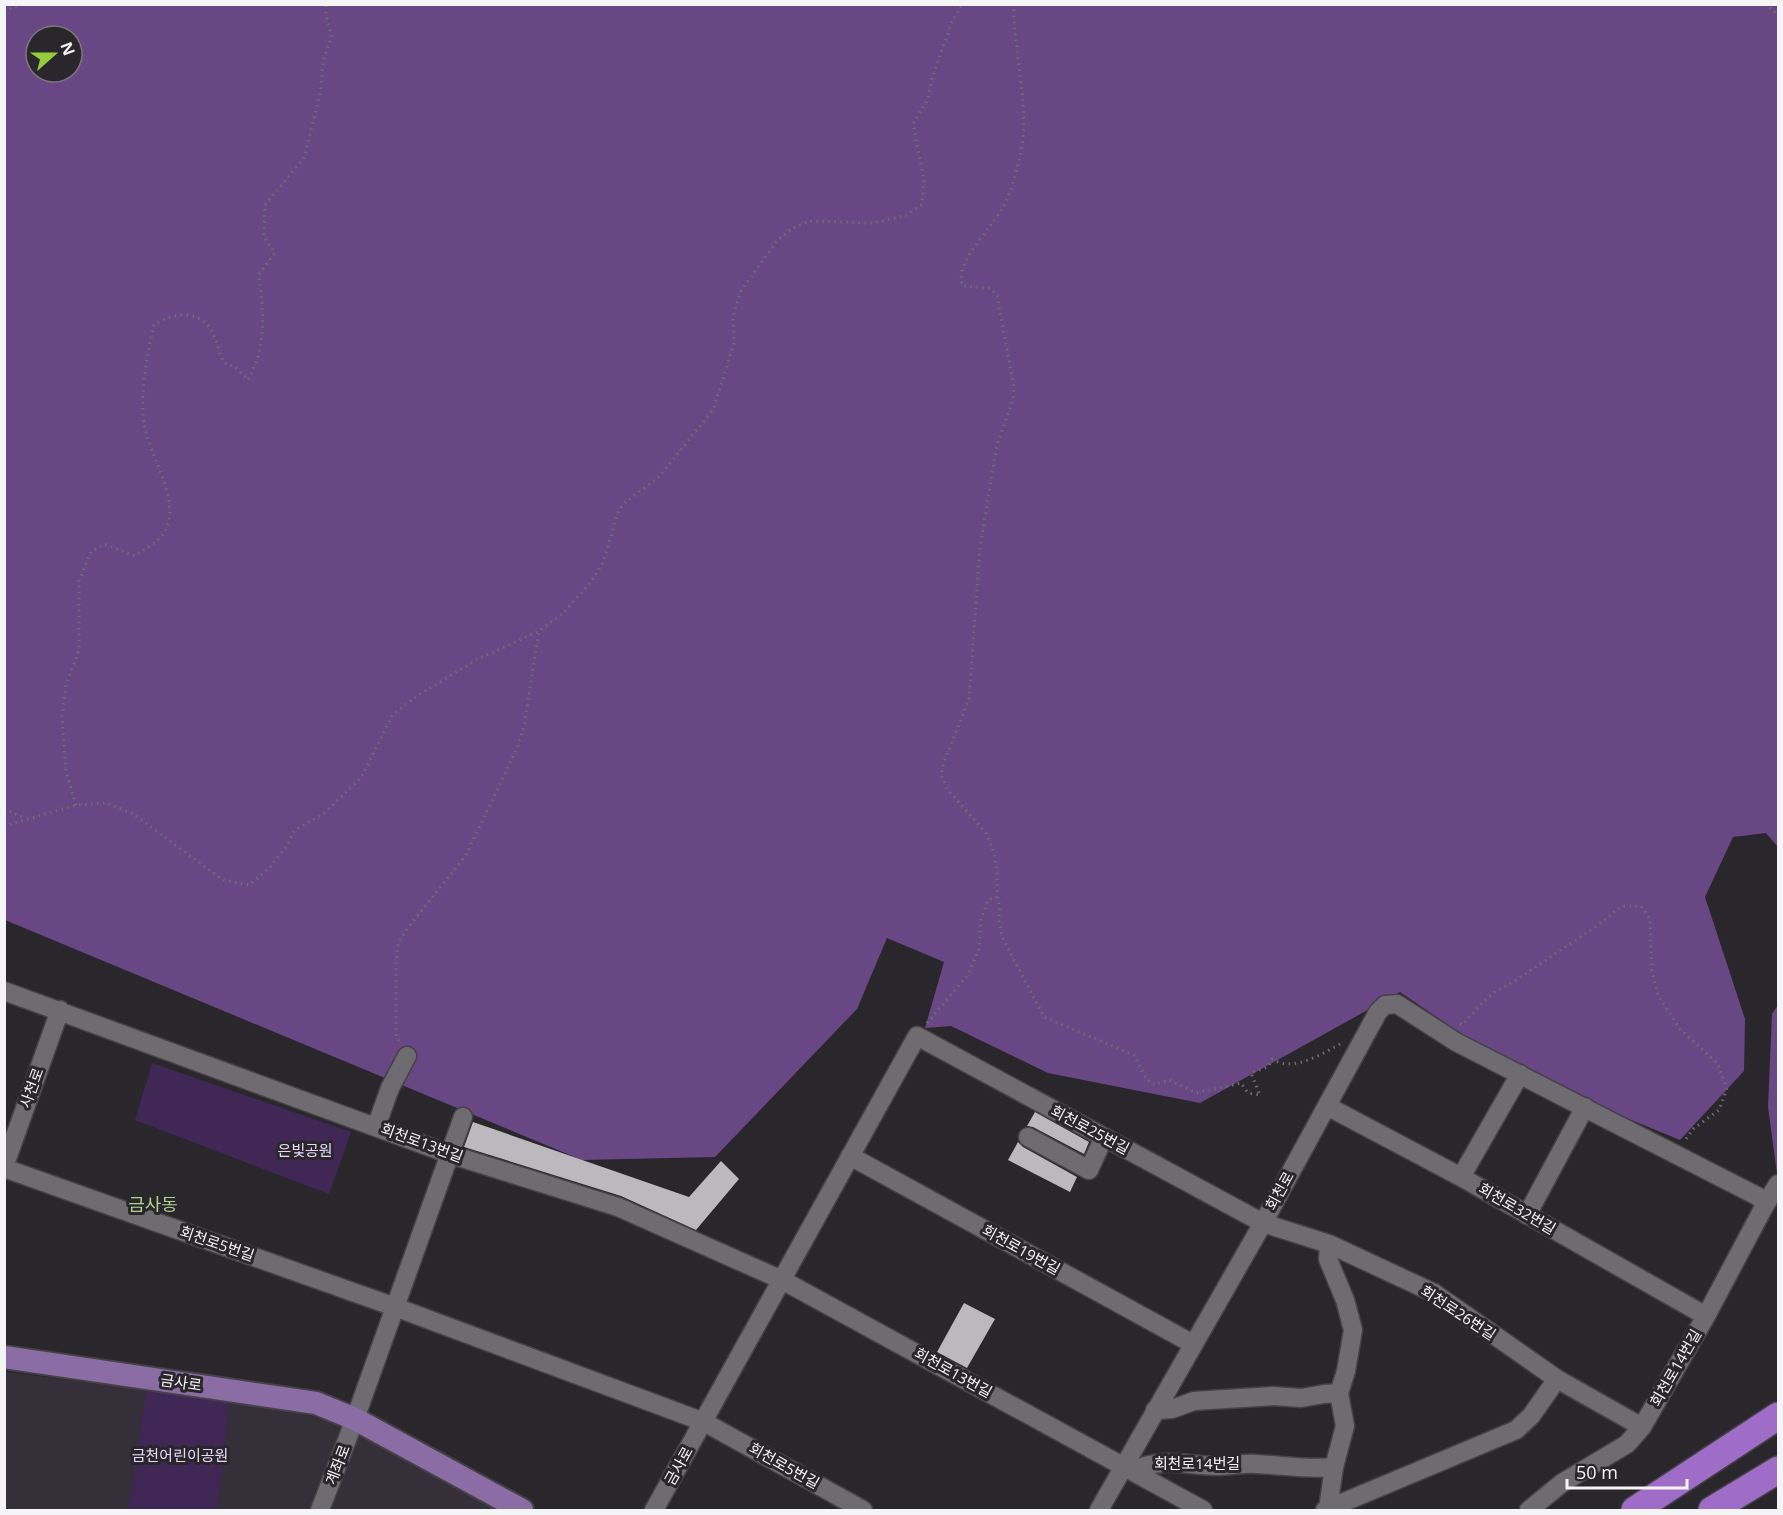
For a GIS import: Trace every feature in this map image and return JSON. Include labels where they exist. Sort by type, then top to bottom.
[{"type":"highway","points":[[1635,1510],[1779,1416]]},
{"type":"highway","points":[[1712,1510],[1779,1470]]},
{"type":"main road","name":"금사로","points":[[4,1358],[316,1403],[355,1419],[522,1510]]},
{"type":"street","name":"회천로13번길","points":[[4,992],[60,1010],[449,1154],[618,1208],[782,1280],[1128,1469]]},
{"type":"street","name":"회천로","points":[[1099,1510],[1128,1469],[1155,1410],[1263,1223],[1378,1012],[1385,1005],[1397,1004],[1456,1042],[1759,1197],[1765,1205]]},
{"type":"street","name":"사천로","points":[[4,1167],[60,1010]]},
{"type":"street","name":"회천로25번길","points":[[917,1036],[1263,1223]]},
{"type":"street","points":[[704,1422],[917,1036]]},
{"type":"street","points":[[376,1127],[390,1088],[407,1056]]},
{"type":"street","points":[[1461,1177],[1520,1074]]},
{"type":"street","name":"회천로32번길","points":[[1326,1106],[1461,1177],[1706,1316]]},
{"type":"street","points":[[1527,1215],[1585,1107]]},
{"type":"street","points":[[355,1419],[462,1116]]},
{"type":"street","points":[[1028,1137],[1089,1170],[1104,1137]]},
{"type":"street","name":"회천로19번길","points":[[850,1156],[1193,1344]]},
{"type":"street","name":"회천로5번길","points":[[4,1167],[395,1307],[704,1422],[863,1510]]},
{"type":"street","name":"회천로14번길","points":[[1529,1510],[1562,1483],[1627,1444],[1642,1427],[1706,1316],[1765,1205],[1779,1184]]},
{"type":"street","name":"회천로26번길","points":[[1263,1223],[1329,1245],[1434,1293],[1557,1379],[1642,1427]]},
{"type":"street","points":[[1327,1510],[1334,1467],[1345,1426],[1339,1394],[1346,1371],[1353,1330],[1345,1300],[1328,1259],[1329,1245]]},
{"type":"street","points":[[1327,1510],[1516,1430],[1532,1416],[1557,1379]]},
{"type":"street","points":[[1155,1410],[1172,1409],[1194,1401],[1274,1396],[1301,1398],[1339,1394]]},
{"type":"street","name":"계좌로","points":[[320,1510],[355,1419]]},
{"type":"street","name":"금사로","points":[[654,1510],[704,1422]]},
{"type":"street","name":"회천로14번길","points":[[1128,1469],[1173,1461],[1218,1466],[1252,1463],[1318,1469],[1334,1467]]},
{"type":"street","name":"회천로14번길","points":[[1128,1469],[1203,1510]]},
{"type":"path","points":[[4,11],[21,4]]},
{"type":"path","points":[[76,805],[66,771],[62,717],[66,685],[79,650],[79,581],[91,552],[104,544],[135,556],[159,539],[167,528],[169,500],[144,423],[144,394],[154,325],[167,316],[192,315],[209,327],[223,362],[235,367],[248,380],[258,361],[264,323],[259,274],[275,253],[264,237],[265,205],[304,158],[320,94],[324,57],[332,37],[326,4]]},
{"type":"path","points":[[4,826],[76,805],[107,804],[133,814],[223,880],[249,885],[270,867],[286,847],[295,830],[323,814],[361,778],[393,714],[420,694],[476,660],[538,631],[562,614],[594,577],[603,563],[618,513],[623,504],[659,477],[713,410],[734,344],[733,316],[741,291],[776,242],[791,229],[809,221],[874,224],[907,215],[922,204],[924,180],[913,124],[928,99],[932,78],[951,22],[962,4]]},
{"type":"path","points":[[917,1036],[925,1028],[929,1018],[968,975],[979,949],[981,919],[988,900],[998,897],[998,867],[986,833],[947,789],[941,775],[969,699],[980,547],[998,445],[1013,400],[1014,387],[997,296],[990,288],[963,286],[961,273],[968,258],[1007,202],[1022,150],[1023,122],[1014,4]]},
{"type":"path","points":[[1765,4],[1779,14]]},
{"type":"path","points":[[407,1056],[396,1036],[398,944],[407,929],[466,855],[518,746],[524,726],[538,631]]},
{"type":"path","points":[[4,809],[26,818]]},
{"type":"shaded area","points":[[4,5],[1778,5],[1778,847],[1766,833],[1733,837],[1705,897],[1745,1019],[1744,1071],[1680,1140],[1520,1074],[1400,992],[1200,1103],[1048,1073],[951,1026],[925,1028],[944,962],[887,938],[857,1009],[715,1157],[582,1160],[5,920]]},
{"type":"shaded area","points":[[1778,1005],[1778,1181],[1768,1107],[1772,1014]]},
{"type":"shaded area","points":[[5,1372],[271,1404],[352,1428],[501,1510],[5,1510]]},
{"type":"green space","name":"은빛공원","points":[[152,1063],[351,1132],[329,1194],[135,1120]]},
{"type":"green space","name":"금천어린이공원","points":[[147,1388],[230,1400],[217,1510],[128,1510]]},
{"type":"building","points":[[1035,1112],[1089,1142],[1084,1154],[1027,1126]]},
{"type":"building","points":[[473,1122],[689,1197],[721,1161],[739,1179],[696,1230],[621,1196],[464,1147]]},
{"type":"building","points":[[1018,1142],[1077,1177],[1070,1192],[1008,1160]]},
{"type":"building","points":[[964,1303],[995,1319],[967,1368],[937,1352]]},
{"type":"district","name":"금사동","points":[[153,1205]]}]
